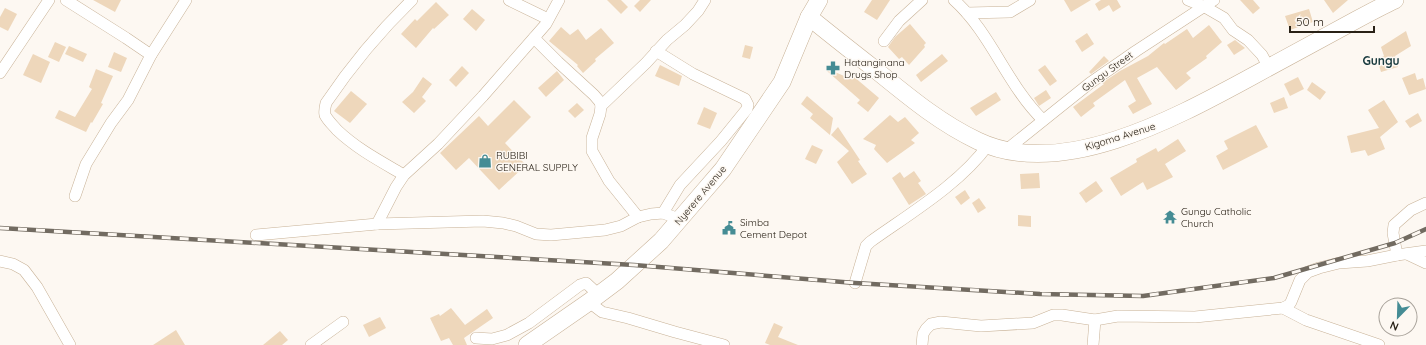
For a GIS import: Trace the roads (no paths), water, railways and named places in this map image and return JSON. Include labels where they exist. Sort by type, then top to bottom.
[{"type":"main road","name":"Nyerere Avenue","points":[[527,345],[617,281],[661,241],[723,169],[782,82],[809,17],[819,0]]},
{"type":"main road","name":"Kigoma Avenue","points":[[809,17],[947,125],[979,142],[1005,151],[1029,153],[1060,152],[1091,147],[1160,124],[1202,104],[1395,0]]},
{"type":"street","points":[[0,73],[49,0]]},
{"type":"street","points":[[66,0],[151,55]]},
{"type":"street","points":[[75,196],[86,164],[111,123],[128,100],[151,55],[186,0]]},
{"type":"street","points":[[404,175],[366,154],[353,144],[331,123],[325,114],[325,110],[326,103],[353,67],[373,42],[412,0]]},
{"type":"street","points":[[510,0],[548,19]]},
{"type":"street","points":[[378,224],[396,187],[404,175],[438,144],[483,96],[534,38],[548,19],[558,0]]},
{"type":"street","points":[[638,217],[609,181],[592,151],[592,138],[600,114],[601,106],[667,40],[685,25],[698,11],[705,0]]},
{"type":"street","points":[[884,41],[899,21],[922,0]]},
{"type":"street","points":[[954,0],[967,13],[990,45],[1026,101],[1043,120]]},
{"type":"street","points":[[967,13],[1010,12],[1030,0]]},
{"type":"street","points":[[1188,0],[1205,7],[1224,18],[1233,30],[1248,40],[1262,55],[1269,68]]},
{"type":"street","name":"Gungu Street","points":[[1005,151],[1090,83],[1214,0]]},
{"type":"street","points":[[534,38],[594,95],[601,106]]},
{"type":"street","points":[[656,51],[703,79],[745,99],[748,105],[746,110],[721,141],[680,185],[663,213]]},
{"type":"street","points":[[855,283],[866,246],[946,187],[970,167],[988,145]]},
{"type":"street","points":[[1426,203],[1411,210],[1394,224],[1393,233],[1402,254],[1426,263]]},
{"type":"street","points":[[256,235],[378,224],[483,221],[503,223],[516,226],[536,234],[551,236],[605,230],[622,226],[638,217],[650,214],[663,213],[679,219]]},
{"type":"street","points":[[922,345],[923,334],[926,329],[931,324],[941,322],[981,326],[1033,322],[1053,315],[1095,320],[1118,316],[1195,317],[1283,308],[1289,305],[1300,280],[1308,272],[1339,263],[1426,251]]},
{"type":"street","points":[[0,261],[13,264],[24,270],[37,287],[70,345]]},
{"type":"street","points":[[476,338],[492,339],[507,335],[529,322],[580,285],[586,283],[602,312],[644,322],[697,342],[724,345]]},
{"type":"street","points":[[1283,308],[1306,320],[1379,345]]},
{"type":"street","points":[[1093,345],[1095,320]]},
{"type":"street","points":[[311,345],[343,322]]},
{"type":"railway","points":[[0,228],[634,265],[855,283],[1040,294],[1143,296],[1274,278],[1395,243],[1426,229]]},
{"type":"place","name":"Hatanginana Drugs Shop","points":[[833,68]]},
{"type":"place","name":"RUBIBI GENERAL SUPPLY","points":[[485,161]]},
{"type":"place","name":"Gungu Catholic Church","points":[[1170,217]]},
{"type":"place","name":"Simba Cement Depot","points":[[729,228]]},
{"type":"district","name":"Gungu","points":[[1381,61]]}]
